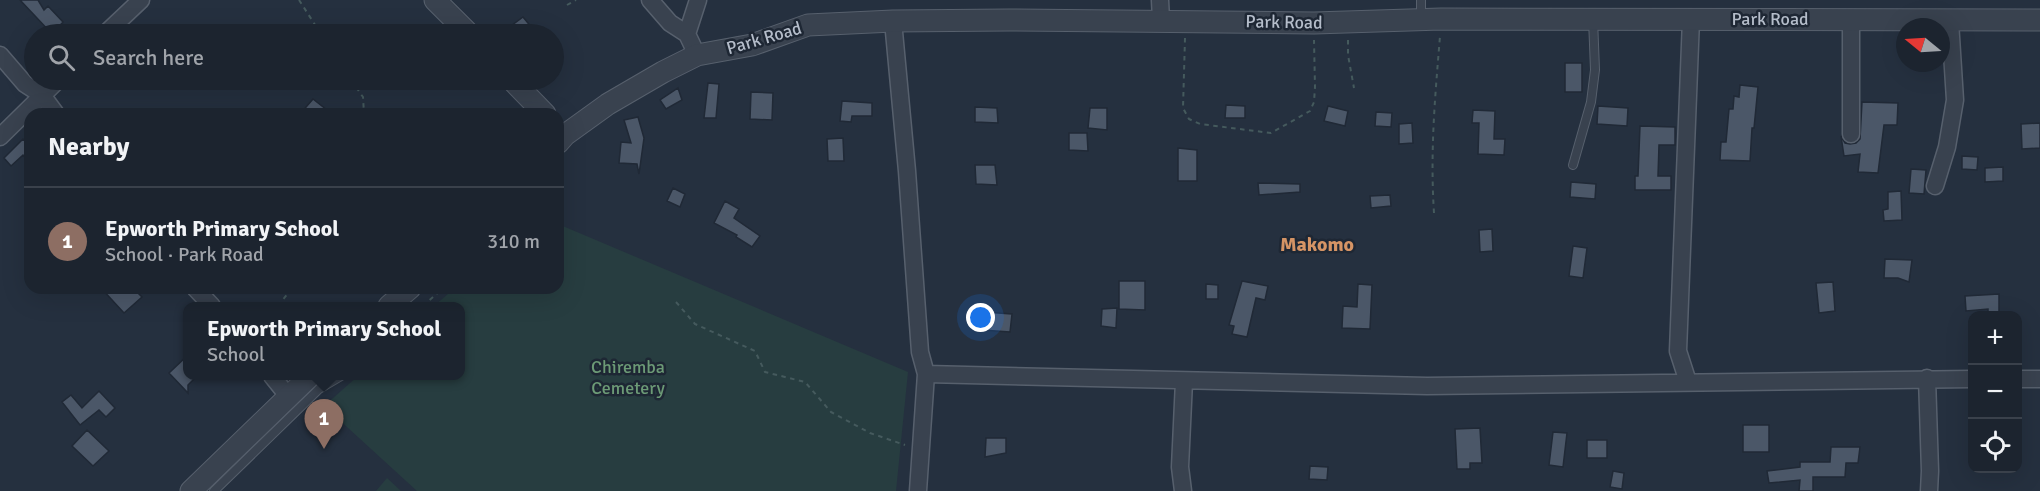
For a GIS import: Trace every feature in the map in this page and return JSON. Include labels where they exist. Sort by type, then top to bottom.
[{"type":"street","points":[[116,24],[141,0]]},
{"type":"street","points":[[435,0],[459,24]]},
{"type":"street","points":[[650,0],[670,23],[687,34],[697,55]]},
{"type":"street","points":[[687,34],[698,0]]},
{"type":"street","name":"Park Road","points":[[564,132],[608,104],[697,55],[752,45],[808,25],[1161,10],[1185,21],[1314,23],[1349,22],[1428,13],[1593,19],[1896,20]]},
{"type":"street","points":[[1688,382],[1678,351],[1691,19]]},
{"type":"street","points":[[1851,20],[1851,134]]},
{"type":"street","name":"Park Road","points":[[1950,21],[2040,20]]},
{"type":"street","points":[[893,21],[920,352],[926,374],[918,491]]},
{"type":"street","points":[[1935,186],[1947,147],[1955,100],[1950,21]]},
{"type":"street","points":[[0,56],[24,83]]},
{"type":"street","points":[[34,90],[42,95],[52,108]]},
{"type":"street","points":[[29,108],[47,90]]},
{"type":"street","points":[[522,90],[539,108]]},
{"type":"street","points":[[0,137],[24,113]]},
{"type":"street","points":[[926,374],[1427,386],[1968,379]]},
{"type":"street","points":[[1927,378],[1929,491]]},
{"type":"street","points":[[2022,379],[2040,379]]},
{"type":"street","points":[[276,380],[288,396]]},
{"type":"street","points":[[191,491],[288,396],[313,381]]},
{"type":"street","points":[[1184,381],[1180,467],[1184,491]]},
{"type":"lane","points":[[1573,165],[1592,102],[1595,70],[1593,19]]},
{"type":"lane","points":[[214,491],[313,381]]},
{"type":"path","points":[[299,0],[315,24]]},
{"type":"path","points":[[567,5],[576,0]]},
{"type":"path","points":[[1428,13],[1434,213]]},
{"type":"path","points":[[1185,21],[1183,108],[1189,119],[1200,124],[1271,133],[1310,111],[1314,102],[1314,23]]},
{"type":"path","points":[[1349,22],[1348,55],[1353,88]]},
{"type":"path","points":[[358,90],[363,97],[364,108]]},
{"type":"path","points":[[676,302],[695,324],[755,351],[765,372],[805,382],[831,412],[870,433],[920,450]]},
{"type":"green space","name":"Chiremba Cemetery","points":[[564,227],[908,372],[896,491],[417,491],[324,406],[353,380],[465,380],[465,302],[439,302],[448,294],[564,294]]},
{"type":"green space","points":[[387,478],[401,491],[376,491]]},
{"type":"building","points":[[20,0],[38,0],[44,10],[48,6],[63,22],[61,24],[43,24]]},
{"type":"building","points":[[523,17],[529,24],[514,24]]},
{"type":"building","points":[[1565,63],[1582,63],[1582,92],[1565,92]]},
{"type":"building","points":[[708,83],[719,84],[716,118],[704,118]]},
{"type":"building","points":[[1740,85],[1758,87],[1750,161],[1720,160],[1721,142],[1726,142],[1729,109],[1733,109],[1734,96],[1739,97]]},
{"type":"building","points":[[678,88],[682,100],[666,109],[660,100]]},
{"type":"building","points":[[751,92],[773,93],[772,120],[750,119]]},
{"type":"building","points":[[313,99],[324,108],[305,108]]},
{"type":"building","points":[[842,101],[872,103],[872,116],[852,116],[851,122],[840,121]]},
{"type":"building","points":[[1862,102],[1898,103],[1897,125],[1884,125],[1878,173],[1858,172],[1860,154],[1844,156],[1841,136],[1845,143],[1850,144],[1860,139]]},
{"type":"building","points":[[1226,105],[1245,106],[1245,118],[1225,118]]},
{"type":"building","points":[[1328,106],[1348,111],[1345,126],[1324,121]]},
{"type":"building","points":[[1598,106],[1628,108],[1627,126],[1597,124]]},
{"type":"building","points":[[975,107],[997,108],[998,123],[975,122]]},
{"type":"building","points":[[1090,108],[1107,108],[1107,130],[1088,128]]},
{"type":"building","points":[[1473,110],[1495,111],[1494,139],[1505,139],[1504,155],[1478,154],[1479,123],[1472,123]]},
{"type":"building","points":[[1376,112],[1392,113],[1391,127],[1375,126]]},
{"type":"building","points":[[638,117],[644,138],[639,174],[637,164],[619,163],[621,142],[631,143],[624,120]]},
{"type":"building","points":[[1412,123],[1413,143],[1399,144],[1399,124]]},
{"type":"building","points":[[2040,123],[2040,148],[2022,149],[2021,124]]},
{"type":"building","points":[[1640,126],[1675,127],[1675,145],[1659,145],[1658,176],[1671,176],[1671,190],[1635,190],[1635,176],[1638,176]]},
{"type":"building","points":[[1069,133],[1087,133],[1088,151],[1069,150]]},
{"type":"building","points":[[843,138],[844,161],[828,161],[827,139]]},
{"type":"building","points":[[24,140],[24,156],[11,166],[4,158]]},
{"type":"building","points":[[1178,148],[1197,150],[1197,181],[1178,181]]},
{"type":"building","points":[[1962,156],[1978,157],[1977,170],[1962,169]]},
{"type":"building","points":[[975,165],[995,165],[997,185],[976,184]]},
{"type":"building","points":[[2003,167],[2003,181],[1985,182],[1985,168]]},
{"type":"building","points":[[1911,169],[1926,170],[1924,194],[1909,193]]},
{"type":"building","points":[[1571,182],[1596,184],[1595,199],[1570,197]]},
{"type":"building","points":[[1258,183],[1300,184],[1300,192],[1259,195]]},
{"type":"building","points":[[673,188],[685,194],[680,207],[667,201]]},
{"type":"building","points":[[1901,191],[1902,220],[1884,221],[1883,210],[1888,209],[1888,192]]},
{"type":"building","points":[[1390,195],[1391,206],[1371,208],[1370,196]]},
{"type":"building","points":[[725,201],[739,209],[734,218],[760,236],[752,247],[736,237],[737,235],[714,223]]},
{"type":"building","points":[[1492,229],[1493,251],[1480,252],[1479,230]]},
{"type":"building","points":[[1573,246],[1587,248],[1583,278],[1569,276]]},
{"type":"building","points":[[1885,259],[1912,260],[1909,282],[1898,278],[1884,278]]},
{"type":"building","points":[[1119,281],[1145,281],[1145,310],[1119,309]]},
{"type":"building","points":[[1242,281],[1268,286],[1265,300],[1256,298],[1247,337],[1232,334],[1234,326],[1229,325]]},
{"type":"building","points":[[1833,282],[1835,311],[1819,313],[1816,283]]},
{"type":"building","points":[[1206,284],[1218,285],[1218,299],[1206,299]]},
{"type":"building","points":[[1358,284],[1372,285],[1370,329],[1342,328],[1343,306],[1357,307]]},
{"type":"building","points":[[107,294],[139,294],[142,297],[124,313]]},
{"type":"building","points":[[1999,294],[1999,311],[1988,311],[1988,309],[1966,311],[1965,296]]},
{"type":"building","points":[[1117,308],[1116,328],[1101,326],[1102,309]]},
{"type":"building","points":[[984,312],[1012,314],[1010,332],[982,330]]},
{"type":"building","points":[[183,360],[183,380],[193,380],[188,385],[188,393],[169,373]]},
{"type":"building","points":[[99,391],[115,408],[106,417],[99,410],[80,425],[62,402],[71,395],[82,408]]},
{"type":"building","points":[[1743,425],[1769,425],[1769,452],[1743,452]]},
{"type":"building","points":[[1480,428],[1482,463],[1470,463],[1470,469],[1457,469],[1455,429]]},
{"type":"building","points":[[87,430],[109,451],[93,466],[72,446]]},
{"type":"building","points":[[1553,432],[1567,433],[1563,467],[1549,465]]},
{"type":"building","points":[[986,438],[1006,438],[1006,453],[985,457]]},
{"type":"building","points":[[1587,440],[1607,440],[1607,458],[1587,458]]},
{"type":"building","points":[[1831,447],[1860,447],[1858,463],[1846,463],[1845,477],[1813,477],[1813,491],[1799,491],[1800,480],[1769,483],[1767,471],[1800,467],[1800,462],[1830,462]]},
{"type":"building","points":[[1310,466],[1328,467],[1327,480],[1309,479]]},
{"type":"building","points":[[1613,471],[1624,473],[1622,489],[1610,487]]},
{"type":"place","name":"Epworth Primary School","points":[[324,449]]},
{"type":"district","name":"Makomo","points":[[1317,244]]}]
